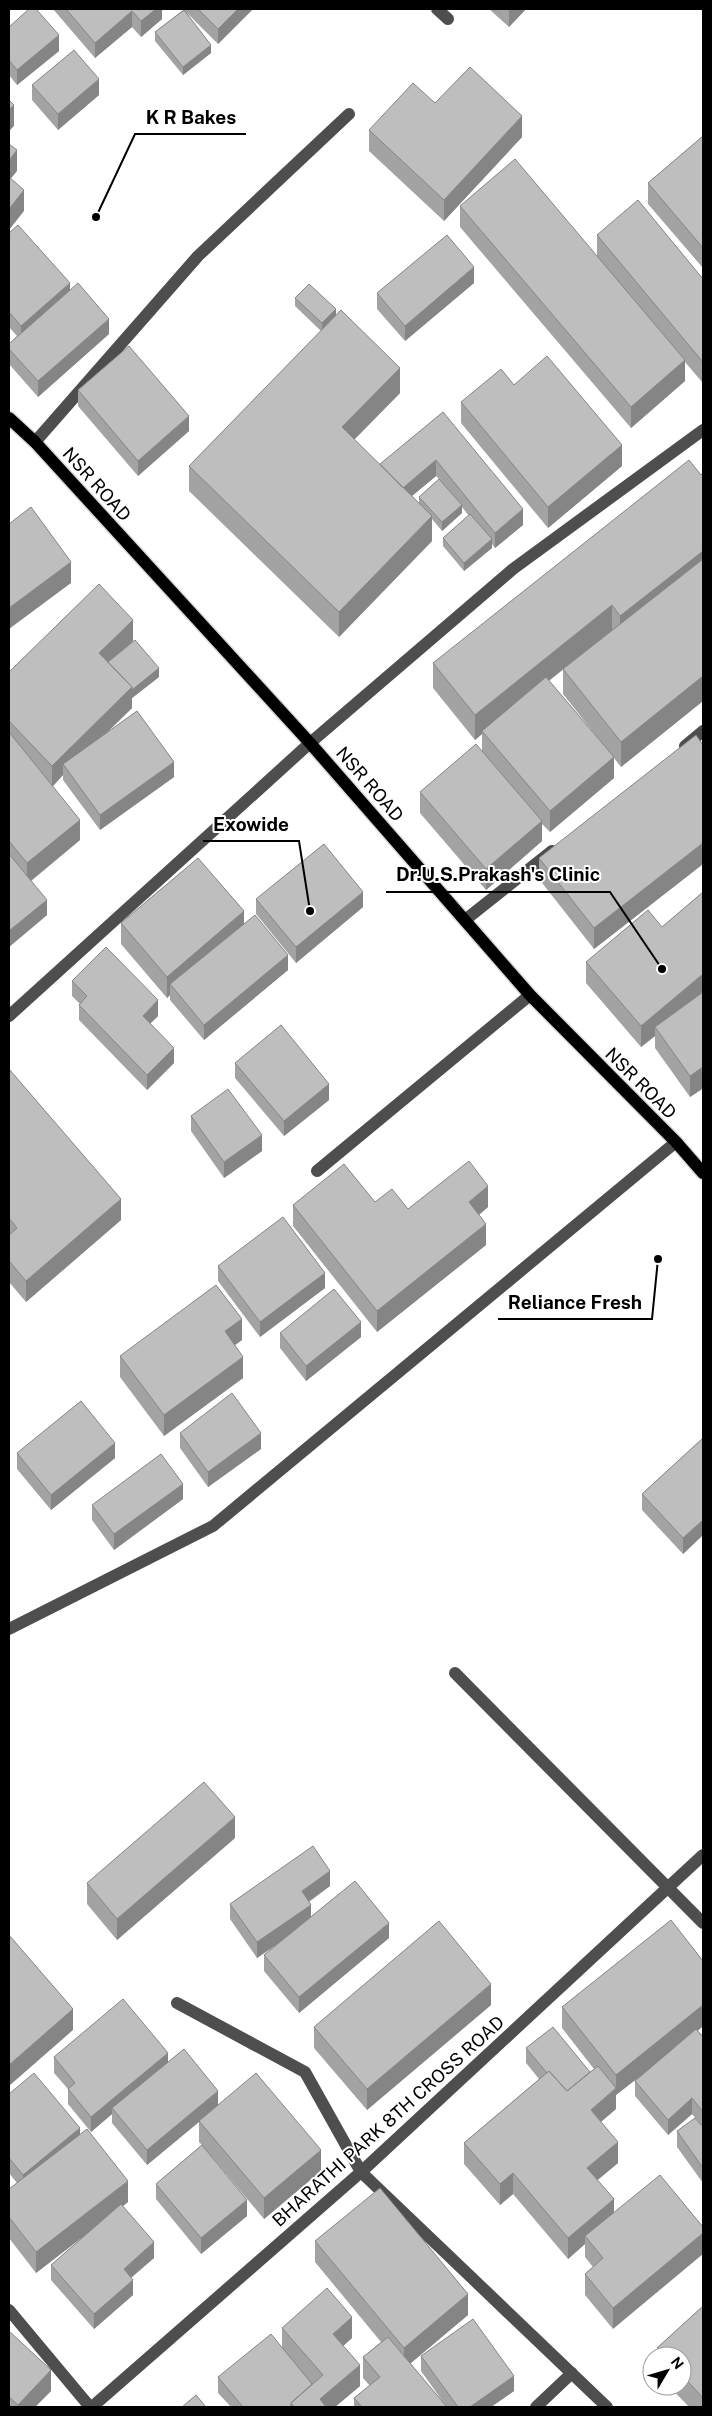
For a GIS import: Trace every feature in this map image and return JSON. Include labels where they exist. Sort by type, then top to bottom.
[{"type":"main road","name":"NSR ROAD","points":[[9,418],[35,442],[310,743],[530,995],[676,1142],[703,1173]]},
{"type":"street","points":[[437,9],[448,19]]},
{"type":"street","points":[[35,442],[198,256],[349,114]]},
{"type":"street","points":[[9,1016],[310,743],[512,569],[703,430]]},
{"type":"street","points":[[673,755],[703,731]]},
{"type":"street","points":[[466,920],[565,841]]},
{"type":"street","points":[[317,1171],[530,995]]},
{"type":"street","points":[[9,1630],[212,1526],[676,1142]]},
{"type":"street","points":[[455,1673],[703,1923]]},
{"type":"street","name":"BHARATHI PARK 8TH CROSS ROAD","points":[[91,2407],[362,2172],[703,1855]]},
{"type":"street","points":[[177,2003],[305,2072],[362,2172],[607,2407]]},
{"type":"street","points":[[9,2310],[91,2407]]},
{"type":"street","points":[[536,2407],[572,2373]]},
{"type":"building","points":[[29,9],[36,9],[59,35],[17,70],[9,60],[9,27]]},
{"type":"building","points":[[66,9],[156,9],[141,21],[132,11],[95,43]]},
{"type":"building","points":[[198,9],[238,9],[218,29]]},
{"type":"building","points":[[184,10],[211,45],[183,67],[155,32]]},
{"type":"building","points":[[74,50],[99,79],[58,114],[32,85]]},
{"type":"building","points":[[470,67],[522,116],[444,200],[369,130],[413,83],[435,103]]},
{"type":"building","points":[[9,100],[14,105],[9,110]]},
{"type":"building","points":[[703,136],[703,248],[648,183]]},
{"type":"building","points":[[9,144],[17,150],[9,160]]},
{"type":"building","points":[[515,159],[685,360],[631,407],[460,206]]},
{"type":"building","points":[[9,177],[24,190],[9,209]]},
{"type":"building","points":[[638,200],[703,279],[702,361],[597,235]]},
{"type":"building","points":[[18,225],[70,283],[21,326],[9,312],[9,233]]},
{"type":"building","points":[[447,235],[474,267],[405,326],[377,293]]},
{"type":"building","points":[[78,283],[109,319],[38,381],[9,349],[9,344]]},
{"type":"building","points":[[309,284],[336,309],[322,323],[295,298]]},
{"type":"building","points":[[341,310],[400,368],[342,427],[432,516],[339,612],[189,466]]},
{"type":"building","points":[[129,346],[189,416],[138,461],[78,390]]},
{"type":"building","points":[[547,356],[622,445],[548,507],[461,402],[501,369],[514,385]]},
{"type":"building","points":[[443,412],[523,509],[495,533],[436,460],[403,488],[380,464]]},
{"type":"building","points":[[689,460],[701,475],[703,473],[703,551],[620,616],[612,605],[475,715],[433,663]]},
{"type":"building","points":[[439,479],[462,505],[442,522],[419,497]]},
{"type":"building","points":[[31,507],[71,562],[9,608],[9,524]]},
{"type":"building","points":[[470,514],[492,539],[464,563],[443,538]]},
{"type":"building","points":[[703,559],[703,676],[621,742],[563,669]]},
{"type":"building","points":[[99,584],[133,620],[99,653],[132,687],[52,766],[9,721],[9,672]]},
{"type":"building","points":[[135,640],[159,668],[132,690],[132,687],[108,662]]},
{"type":"building","points":[[546,677],[614,757],[550,811],[482,731]]},
{"type":"building","points":[[137,711],[174,762],[100,815],[63,764]]},
{"type":"building","points":[[9,732],[80,820],[27,863],[9,841]]},
{"type":"building","points":[[696,735],[703,745],[703,843],[594,928],[539,858]]},
{"type":"building","points":[[476,744],[542,821],[486,869],[420,792]]},
{"type":"building","points":[[324,844],[363,892],[296,947],[256,899]]},
{"type":"building","points":[[9,854],[47,900],[9,931]]},
{"type":"building","points":[[198,858],[244,911],[167,977],[121,923]]},
{"type":"building","points":[[703,892],[703,974],[641,1026],[586,962],[648,910],[662,927]]},
{"type":"building","points":[[255,915],[288,955],[204,1025],[170,984]]},
{"type":"building","points":[[106,947],[158,1000],[143,1016],[174,1048],[147,1075],[79,1005],[87,996],[72,981]]},
{"type":"building","points":[[703,992],[703,1067],[690,1076],[655,1027]]},
{"type":"building","points":[[281,1025],[329,1084],[284,1121],[235,1063]]},
{"type":"building","points":[[9,1069],[121,1199],[26,1281],[9,1261],[9,1235],[17,1228],[9,1218]]},
{"type":"building","points":[[228,1089],[262,1135],[224,1162],[191,1116]]},
{"type":"building","points":[[469,1161],[488,1186],[469,1202],[486,1224],[377,1311],[293,1205],[344,1164],[375,1202],[392,1189],[408,1209]]},
{"type":"building","points":[[283,1217],[325,1273],[260,1322],[218,1266]]},
{"type":"building","points":[[216,1285],[242,1319],[225,1331],[243,1357],[164,1415],[120,1356]]},
{"type":"building","points":[[334,1289],[361,1322],[306,1366],[280,1333]]},
{"type":"building","points":[[232,1393],[261,1433],[208,1472],[180,1433]]},
{"type":"building","points":[[81,1401],[115,1443],[51,1495],[17,1453]]},
{"type":"building","points":[[703,1438],[703,1520],[683,1538],[642,1494]]},
{"type":"building","points":[[161,1454],[183,1484],[114,1534],[92,1505]]},
{"type":"building","points":[[204,1782],[235,1817],[117,1919],[87,1883]]},
{"type":"building","points":[[313,1846],[330,1871],[302,1891],[311,1905],[257,1942],[230,1904]]},
{"type":"building","points":[[355,1881],[389,1923],[299,1997],[264,1955]]},
{"type":"building","points":[[671,1920],[703,1961],[703,2005],[616,2075],[562,2007]]},
{"type":"building","points":[[439,1921],[491,1984],[367,2089],[314,2027]]},
{"type":"building","points":[[9,1935],[73,2009],[9,2065]]},
{"type":"building","points":[[123,1999],[168,2053],[91,2117],[68,2089],[75,2083],[54,2057]]},
{"type":"building","points":[[553,2027],[590,2072],[567,2091],[549,2071],[547,2073],[526,2048]]},
{"type":"building","points":[[696,2029],[703,2037],[703,2112],[692,2098],[668,2120],[635,2081]]},
{"type":"building","points":[[184,2049],[218,2091],[147,2150],[112,2108]]},
{"type":"building","points":[[598,2066],[616,2088],[591,2110],[618,2142],[587,2168],[614,2199],[568,2238],[513,2173],[500,2184],[464,2143],[549,2071],[567,2091]]},
{"type":"building","points":[[34,2073],[80,2128],[23,2175],[9,2158],[9,2094]]},
{"type":"building","points":[[256,2073],[321,2150],[264,2198],[199,2121]]},
{"type":"building","points":[[695,2118],[701,2125],[703,2124],[703,2168],[677,2131]]},
{"type":"building","points":[[87,2129],[128,2181],[36,2252],[9,2217],[9,2189]]},
{"type":"building","points":[[202,2145],[247,2200],[201,2238],[156,2184]]},
{"type":"building","points":[[660,2175],[703,2227],[703,2233],[613,2308],[585,2274],[603,2258],[585,2236]]},
{"type":"building","points":[[380,2188],[468,2294],[404,2348],[315,2241]]},
{"type":"building","points":[[121,2204],[154,2242],[124,2269],[133,2280],[94,2314],[51,2265]]},
{"type":"building","points":[[327,2288],[352,2317],[333,2334],[360,2365],[320,2399],[326,2407],[294,2407],[291,2403],[323,2375],[282,2328]]},
{"type":"building","points":[[703,2306],[703,2398],[692,2386],[692,2346],[659,2346]]},
{"type":"building","points":[[473,2319],[514,2376],[470,2407],[458,2407],[421,2356]]},
{"type":"building","points":[[9,2331],[51,2370],[18,2405],[9,2397]]},
{"type":"building","points":[[271,2334],[312,2384],[291,2403],[291,2407],[243,2407],[218,2377]]},
{"type":"building","points":[[388,2337],[447,2407],[362,2407],[354,2398],[380,2377],[363,2357]]},
{"type":"building","points":[[196,2395],[206,2407],[182,2407]]},
{"type":"place","name":"K R Bakes","points":[[96,217]]},
{"type":"place","name":"Exowide","points":[[310,911]]},
{"type":"place","name":"Dr.U.S.Prakash's Clinic","points":[[662,969]]},
{"type":"place","name":"Reliance Fresh","points":[[658,1259]]}]
